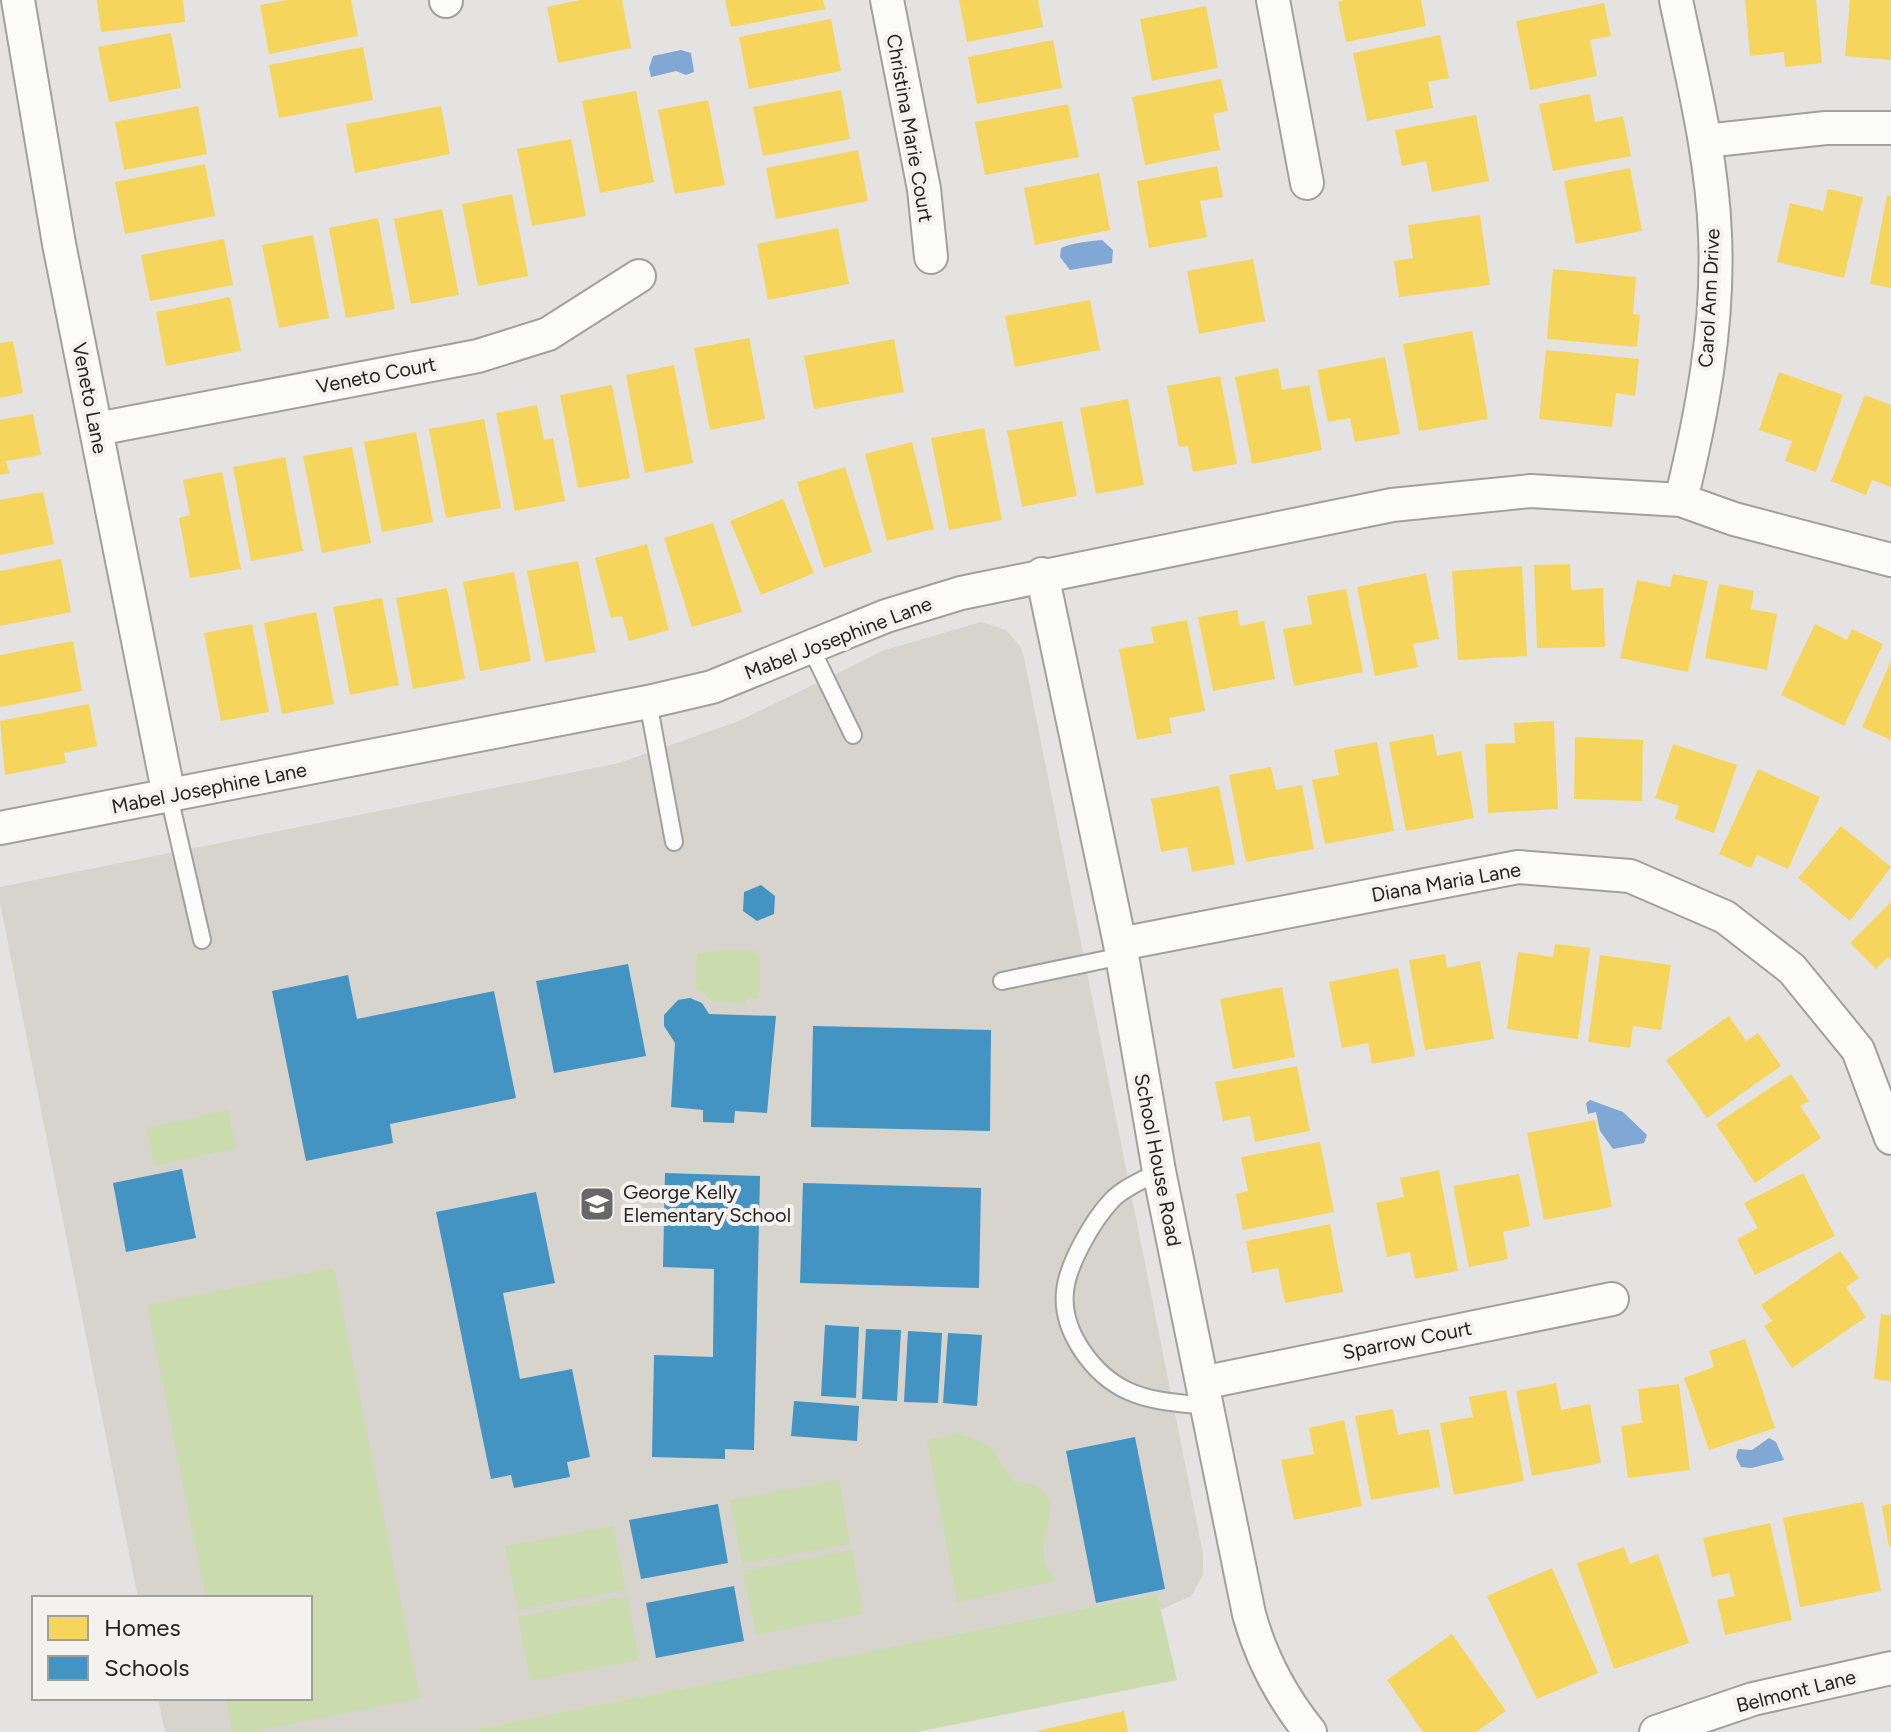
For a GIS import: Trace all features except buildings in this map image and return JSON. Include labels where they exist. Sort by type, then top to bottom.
[{"type":"street","name":"Veneto Lane","points":[[18,0],[59,244],[169,796]]},
{"type":"street","name":"Christina Marie Court","points":[[887,0],[924,189],[931,257]]},
{"type":"street","points":[[1273,0],[1307,183]]},
{"type":"street","name":"Carol Ann Drive","points":[[1676,0],[1705,141],[1715,235],[1712,318],[1700,415],[1681,500]]},
{"type":"street","points":[[1705,141],[1826,128],[1891,128]]},
{"type":"street","name":"Veneto Court","points":[[97,429],[478,356],[548,334],[639,276]]},
{"type":"street","name":"Mabel Josephine Lane","points":[[0,828],[648,702],[712,687],[886,616],[1042,574],[1392,505],[1531,491],[1681,500],[1734,519],[1891,560]]},
{"type":"street","name":"School House Road","points":[[1042,574],[1121,950],[1159,1171],[1258,1648],[1293,1711],[1310,1732]]},
{"type":"street","name":"Diana Maria Lane","points":[[1121,950],[1518,867],[1630,876],[1725,917],[1792,969],[1858,1050],[1891,1138]]},
{"type":"street","name":"Sparrow Court","points":[[1204,1394],[1612,1299]]},
{"type":"street","name":"Belmont Lane","points":[[1656,1732],[1753,1699],[1891,1668]]},
{"type":"lane","points":[[810,646],[853,735]]},
{"type":"lane","points":[[648,702],[674,842]]},
{"type":"lane","points":[[169,796],[202,940]]},
{"type":"lane","points":[[1002,981],[1121,950]]},
{"type":"lane","points":[[1159,1171],[1113,1199],[1075,1257],[1065,1292],[1067,1317],[1085,1353],[1103,1375],[1126,1390],[1152,1400],[1204,1394]]},
{"type":"shaded area","name":"George Kelly Elementary School","points":[[981,622],[1006,630],[1020,646],[1024,657],[1203,1554],[1203,1575],[1191,1596],[1160,1610],[1157,1594],[465,1732],[165,1732],[158,1700],[312,1700],[312,1596],[138,1596],[0,903],[0,887],[619,763],[739,721],[885,650]]},
{"type":"green space","points":[[730,949],[755,951],[760,957],[759,998],[747,998],[746,1004],[714,1002],[696,988],[697,953]]},
{"type":"green space","points":[[228,1110],[236,1148],[154,1166],[146,1128]]},
{"type":"green space","points":[[334,1268],[420,1698],[251,1732],[232,1732],[226,1700],[312,1700],[312,1596],[206,1596],[147,1305]]},
{"type":"green space","points":[[958,1434],[979,1441],[992,1450],[1013,1481],[1044,1491],[1050,1510],[1044,1559],[1056,1581],[957,1602],[927,1440]]},
{"type":"green space","points":[[839,1480],[850,1544],[742,1564],[730,1500]]},
{"type":"green space","points":[[613,1526],[626,1590],[518,1610],[505,1546]]},
{"type":"green space","points":[[852,1550],[864,1614],[756,1635],[743,1571]]},
{"type":"green space","points":[[1157,1594],[1177,1680],[917,1732],[463,1732]]},
{"type":"green space","points":[[627,1596],[639,1660],[531,1681],[518,1617]]},
{"type":"water","points":[[681,50],[691,53],[694,72],[686,75],[676,71],[651,77],[649,68],[653,56]]},
{"type":"water","points":[[1102,240],[1113,250],[1112,263],[1070,270],[1060,257],[1061,248]]},
{"type":"water","points":[[1590,1100],[1623,1112],[1647,1135],[1644,1143],[1613,1149],[1600,1131],[1596,1112],[1588,1114],[1586,1103]]},
{"type":"water","points":[[1769,1438],[1776,1442],[1784,1460],[1751,1468],[1741,1467],[1736,1457],[1738,1449],[1752,1450]]},
{"type":"place","name":"George Kelly Elementary School","points":[[597,1204]]}]
